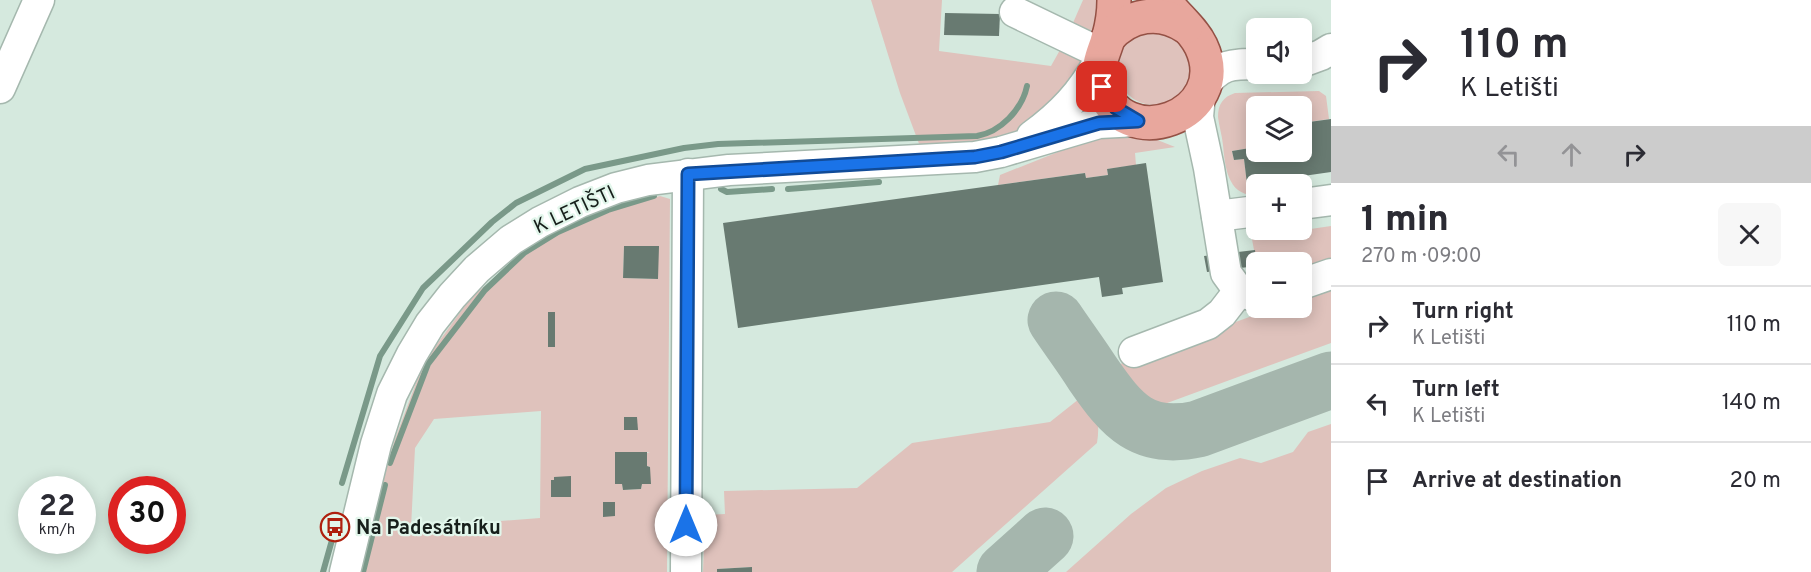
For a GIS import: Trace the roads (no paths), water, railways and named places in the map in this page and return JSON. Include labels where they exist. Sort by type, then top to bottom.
[{"type":"main road","name":"K LETIŠTI","points":[[1114,0],[1100,78],[1105,95],[1123,114],[1147,122],[1181,115],[1188,110],[1202,91]]},
{"type":"main road","points":[[1164,0],[1197,39],[1204,54],[1206,70],[1202,91]]},
{"type":"main road","name":"K LETIŠTI","points":[[1104,50],[1128,21],[1145,16],[1171,19],[1186,27]]},
{"type":"street","points":[[0,88],[39,0]]},
{"type":"street","points":[[1015,12],[1094,50],[1104,50]]},
{"type":"street","points":[[1312,58],[1331,49]]},
{"type":"street","name":"K LETIŠTI","points":[[1017,147],[1064,110],[1091,76],[1104,50]]},
{"type":"street","points":[[1246,64],[1223,67],[1210,78],[1202,91],[1198,117],[1209,168],[1226,273],[1246,292]]},
{"type":"street","points":[[1147,122],[1171,128],[1188,139],[1201,152],[1209,168]]},
{"type":"street","name":"K LETIŠTI","points":[[345,572],[376,444],[392,394],[418,344],[452,296],[477,269],[502,247],[540,222],[580,202],[616,188],[648,180],[688,174],[975,157],[1001,152],[1099,123],[1147,122]]},
{"type":"street","points":[[686,572],[688,174]]},
{"type":"street","points":[[1312,203],[1331,201]]},
{"type":"street","points":[[1217,216],[1246,212]]},
{"type":"street","points":[[1312,281],[1331,274]]},
{"type":"street","points":[[1134,352],[1208,324],[1246,295]]},
{"type":"waterway","points":[[342,483],[380,356],[423,288],[492,222],[516,203],[585,169],[684,148],[718,144],[986,134],[1009,119],[1020,103],[1027,86]]},
{"type":"waterway","points":[[788,189],[879,182]]},
{"type":"waterway","points":[[721,189],[727,192],[772,189]]},
{"type":"waterway","points":[[390,463],[428,364],[485,290],[524,253],[558,232],[608,210],[654,196]]},
{"type":"waterway","points":[[363,572],[385,485]]},
{"type":"waterway","points":[[323,572],[332,540]]},
{"type":"place","name":"Na Padesátníku","points":[[335,527]]}]
